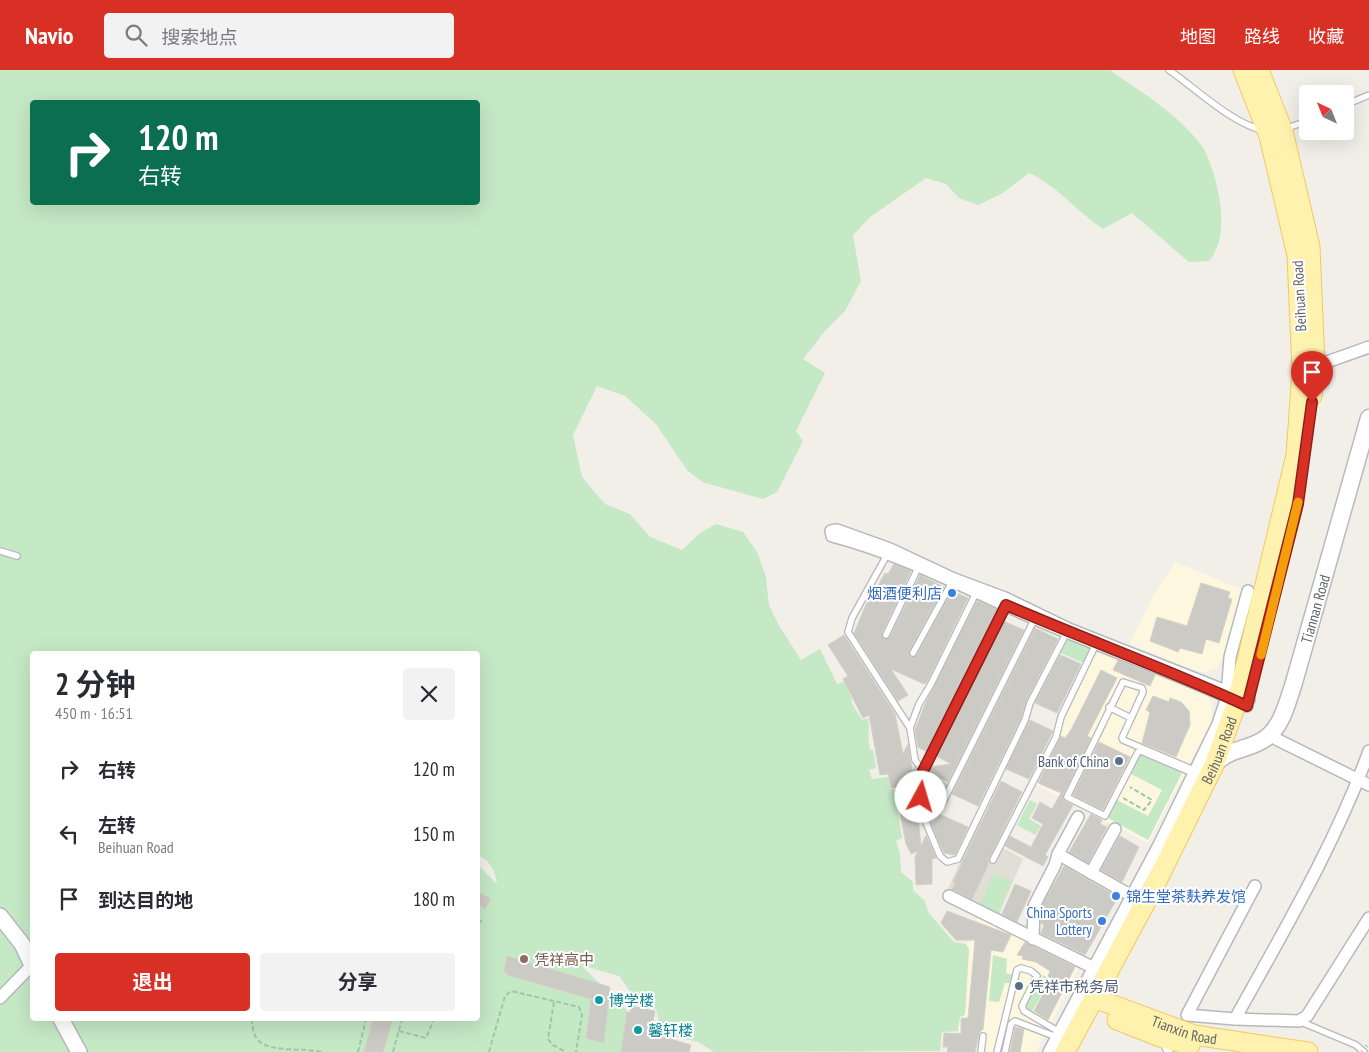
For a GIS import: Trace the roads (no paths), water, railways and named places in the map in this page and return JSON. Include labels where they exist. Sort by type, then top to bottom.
[{"type":"main road","name":"Beihuan Road","points":[[1243,70],[1275,130]]},
{"type":"main road","name":"Beihuan Road","points":[[1067,1042],[1096,1005],[1170,877],[1218,767],[1298,504],[1309,369],[1310,247],[1259,70]]},
{"type":"main road","name":"Tiannan Road","points":[[1230,752],[1266,738],[1282,715],[1293,686],[1369,418]]},
{"type":"main road","name":"Tiannan Road","points":[[1218,767],[1262,752],[1276,739],[1288,719],[1300,689],[1369,446]]},
{"type":"main road","name":"Beihuan Road","points":[[1096,1005],[1100,971],[1168,842],[1230,752],[1238,699]]},
{"type":"main road","name":"Tianxin Road","points":[[1096,1005],[1174,1033],[1204,1048],[1236,1052]]},
{"type":"main road","name":"Tianxin Road","points":[[1174,1033],[1308,1052]]},
{"type":"street","points":[[1309,369],[1369,347]]},
{"type":"street","points":[[837,530],[884,547],[954,579],[1005,598],[1069,629],[1238,699],[1067,632],[977,591],[918,568],[888,553],[832,536],[831,531],[837,530]]},
{"type":"street","points":[[1168,842],[1195,773],[1218,724],[1238,699],[1230,657],[1248,591]]},
{"type":"street","points":[[1276,739],[1364,782]]},
{"type":"street","points":[[1235,1019],[1364,782],[1369,751]]},
{"type":"street","points":[[1033,939],[1034,906],[1055,866],[1058,854],[1078,817]]},
{"type":"street","points":[[1091,872],[1115,829]]},
{"type":"street","points":[[1058,854],[1139,899]]},
{"type":"street","points":[[1174,1033],[1255,886]]},
{"type":"street","points":[[949,896],[1100,971],[1067,1042],[1049,1052]]},
{"type":"street","points":[[0,916],[22,944],[30,961]]},
{"type":"street","points":[[1174,1033],[1235,1019],[1299,1020],[1307,1016],[1369,918]]},
{"type":"street","points":[[0,998],[30,967]]},
{"type":"street","points":[[62,1021],[79,1052]]},
{"type":"lane","points":[[1169,70],[1234,120],[1252,128],[1275,130],[1299,123]]},
{"type":"lane","points":[[1354,101],[1369,95]]},
{"type":"lane","points":[[0,551],[16,556]]},
{"type":"lane","points":[[888,553],[852,618],[848,632],[910,728],[914,760],[923,771],[925,781],[921,797],[921,809],[940,856],[947,862],[956,861],[1025,720],[1030,703],[1067,632]]},
{"type":"lane","points":[[886,635],[918,568]]},
{"type":"lane","points":[[913,653],[952,582]]},
{"type":"lane","points":[[910,728],[919,704],[977,591]]},
{"type":"lane","points":[[923,771],[1006,605]]},
{"type":"lane","points":[[926,822],[943,802],[1036,618]]},
{"type":"lane","points":[[993,860],[1056,737],[1061,717],[1096,644]]},
{"type":"lane","points":[[1124,682],[1142,688],[1143,692],[1122,738],[1123,740],[1195,773],[1141,751],[1138,752],[1105,816],[1067,797],[1109,707],[1121,683],[1124,682]]},
{"type":"lane","points":[[1109,707],[1131,718]]},
{"type":"lane","points":[[997,1052],[1017,970],[1021,968],[1037,976],[1022,1006],[1024,1012],[1067,1042]]},
{"type":"lane","points":[[1299,1020],[1356,1045],[1364,1052]]},
{"type":"lane","points":[[1006,1052],[1012,1024],[1015,1021],[1067,1042]]},
{"type":"lane","points":[[980,1052],[983,1036]]},
{"type":"railway","points":[[1362,1052],[1369,1043]]},
{"type":"place","name":"烟酒便利店","points":[[952,593]]},
{"type":"place","name":"Bank of China","points":[[1119,761]]},
{"type":"place","name":"锦生堂茶麸养发馆","points":[[1116,896]]},
{"type":"place","name":"China Sports Lottery","points":[[1102,921]]},
{"type":"place","name":"凭祥高中","points":[[524,959]]},
{"type":"place","name":"凭祥市税务局","points":[[1019,986]]},
{"type":"place","name":"博学楼","points":[[599,1000]]},
{"type":"place","name":"馨轩楼","points":[[638,1030]]}]
